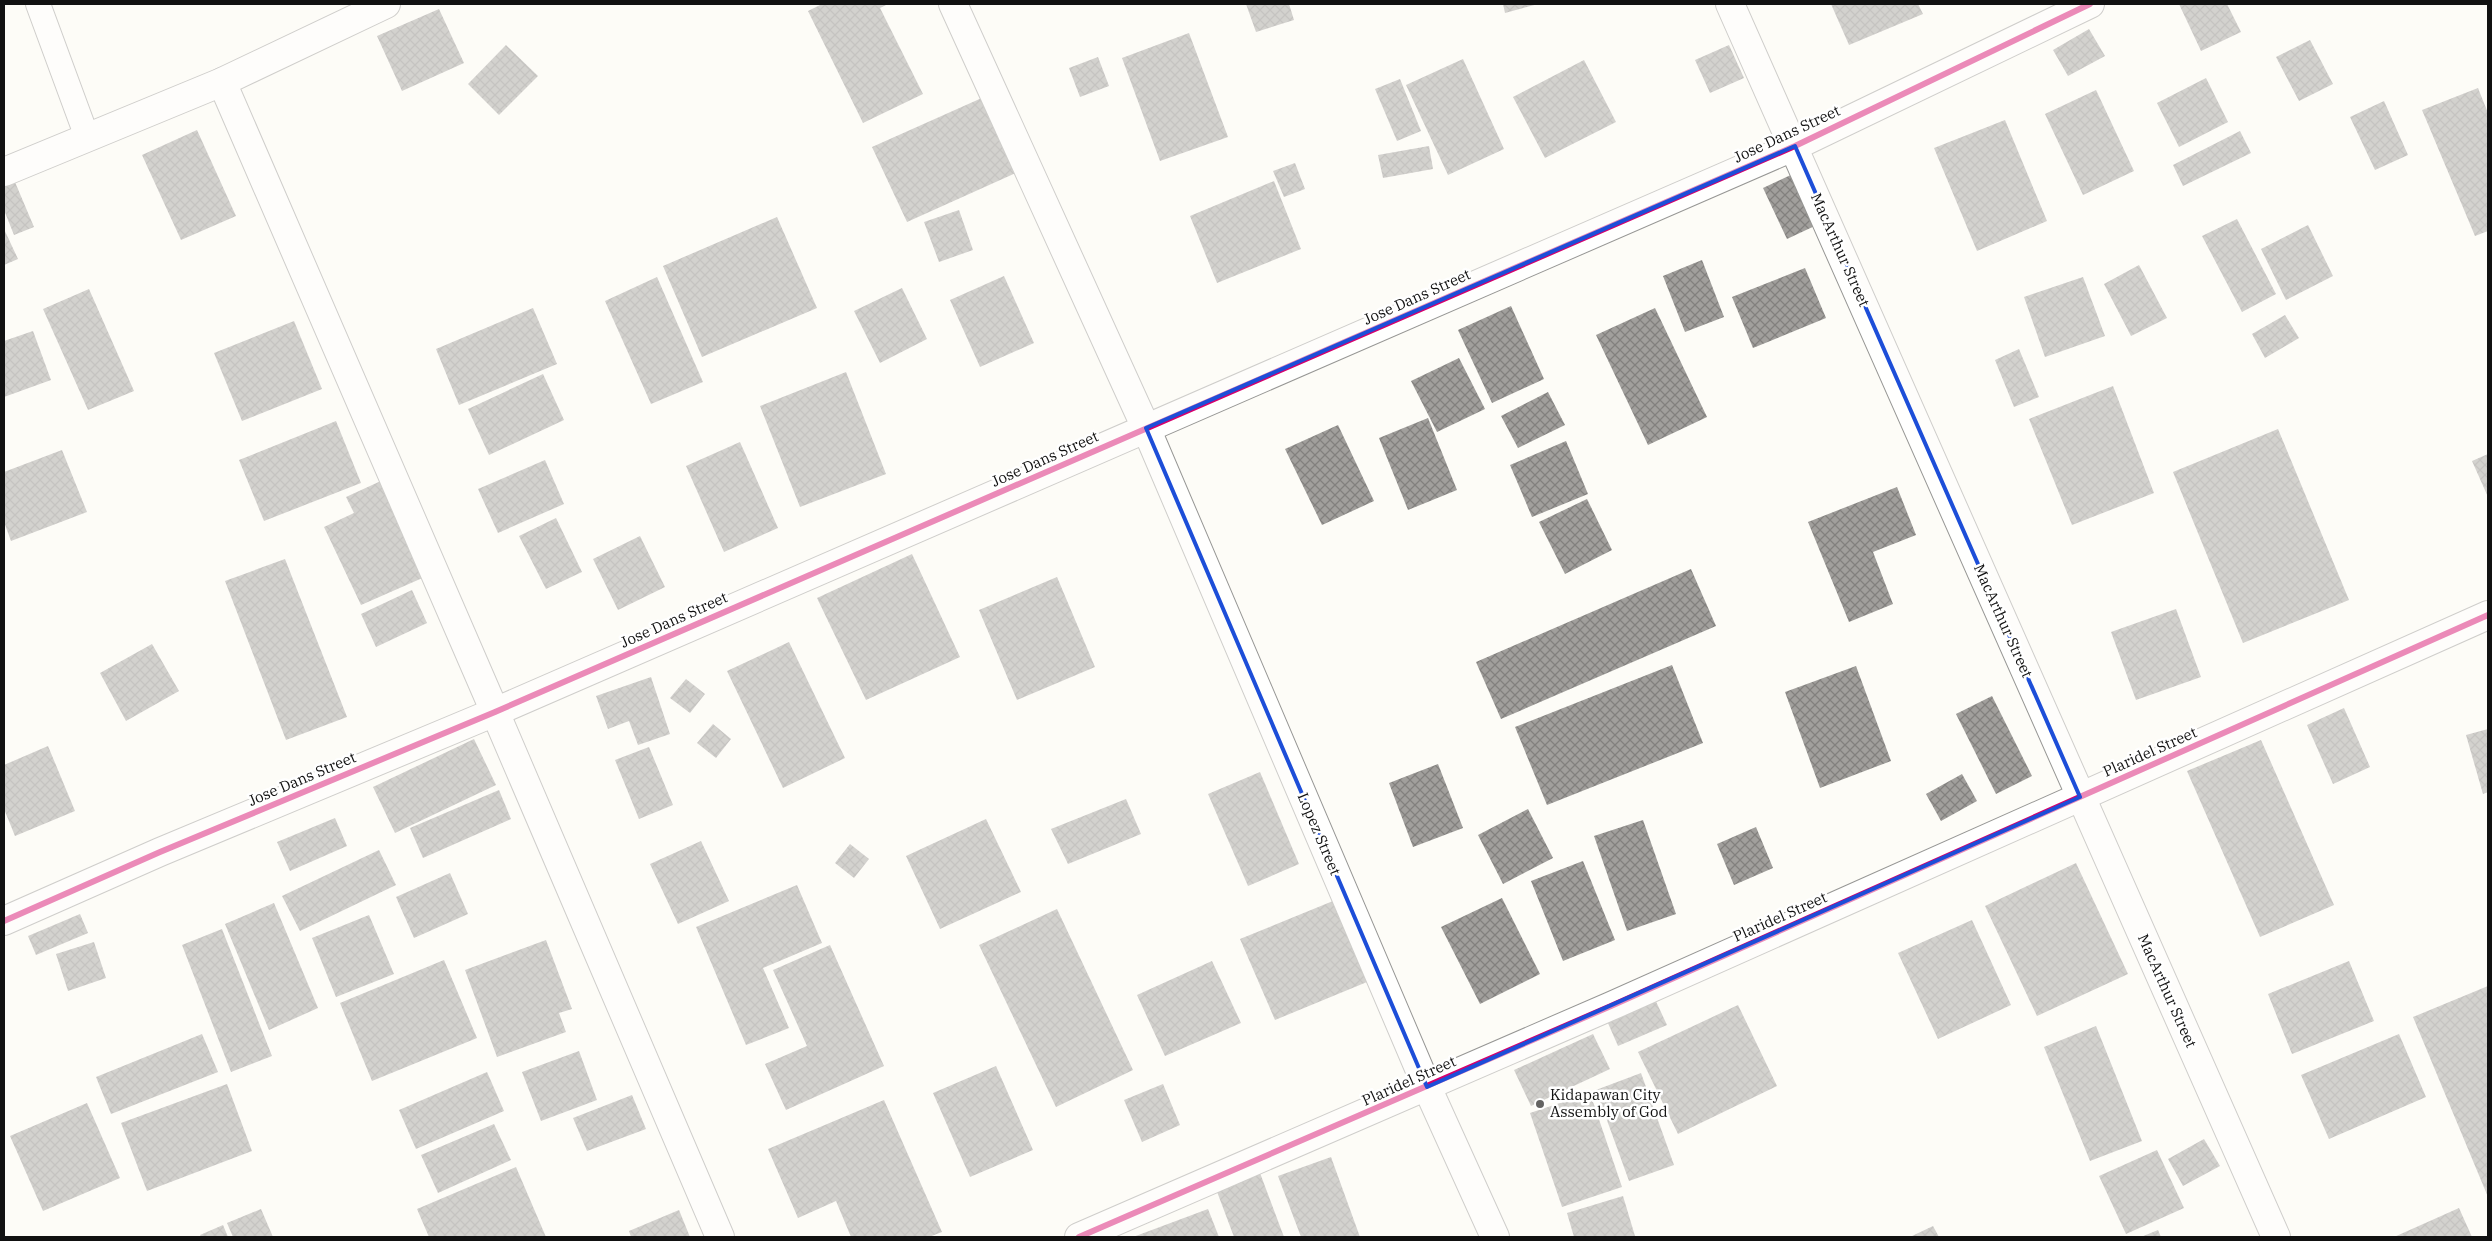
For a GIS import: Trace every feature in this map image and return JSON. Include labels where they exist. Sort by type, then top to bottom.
[{"type":"street","points":[[4,172],[222,82],[386,4]]},
{"type":"street","name":"Lopez Street","points":[[953,4],[1146,428],[1427,1087],[1495,1237]]},
{"type":"street","name":"MacArthur Street","points":[[1730,4],[1795,146],[2080,797],[2276,1237]]},
{"type":"street","name":"Jose Dans Street","points":[[4,921],[160,852],[495,712],[1795,146],[2090,4]]},
{"type":"street","points":[[222,82],[720,1237]]},
{"type":"street","name":"Plaridel Street","points":[[1079,1237],[1427,1087],[2488,615]]},
{"type":"lane","points":[[38,4],[87,137]]},
{"type":"highlighted area","points":[[1795,146],[2080,797],[1427,1087],[1146,428]]},
{"type":"building","points":[[822,4],[888,4],[880,8],[923,94],[863,123],[808,11]]},
{"type":"building","points":[[1246,4],[1289,4],[1294,20],[1256,32]]},
{"type":"building","points":[[1503,4],[1538,4],[1505,13]]},
{"type":"building","points":[[1831,4],[1918,4],[1923,14],[1849,45]]},
{"type":"building","points":[[2179,4],[2227,4],[2241,32],[2201,51]]},
{"type":"building","points":[[439,9],[464,63],[402,91],[377,36]]},
{"type":"building","points":[[2089,29],[2105,56],[2068,76],[2053,50]]},
{"type":"building","points":[[1189,33],[1228,137],[1160,161],[1122,58]]},
{"type":"building","points":[[2310,40],[2333,84],[2299,101],[2276,57]]},
{"type":"building","points":[[506,45],[538,76],[499,115],[468,84]]},
{"type":"building","points":[[1729,45],[1744,78],[1710,93],[1695,60]]},
{"type":"building","points":[[1098,57],[1109,86],[1080,97],[1069,68]]},
{"type":"building","points":[[1463,59],[1504,149],[1448,175],[1406,85]]},
{"type":"building","points":[[1584,60],[1616,122],[1545,158],[1513,97]]},
{"type":"building","points":[[2206,78],[2228,122],[2179,147],[2157,103]]},
{"type":"building","points":[[1400,79],[1421,131],[1397,141],[1375,89]]},
{"type":"building","points":[[2478,88],[2488,113],[2488,231],[2475,236],[2422,110]]},
{"type":"building","points":[[2096,90],[2134,171],[2083,195],[2045,114]]},
{"type":"building","points":[[984,97],[1018,172],[907,222],[872,147]]},
{"type":"building","points":[[2384,101],[2408,155],[2375,170],[2350,117]]},
{"type":"building","points":[[2005,120],[2047,221],[1977,251],[1934,148]]},
{"type":"building","points":[[197,130],[236,216],[181,240],[142,155]]},
{"type":"building","points":[[2240,131],[2251,153],[2183,186],[2173,165]]},
{"type":"building","points":[[1429,146],[1433,169],[1383,178],[1378,155]]},
{"type":"building","points":[[1295,163],[1305,189],[1284,197],[1273,171]]},
{"type":"building","points":[[1797,172],[1821,223],[1787,239],[1763,188]]},
{"type":"building","points":[[12,175],[34,227],[14,235],[4,210],[4,178]]},
{"type":"building","points":[[1274,181],[1301,249],[1217,283],[1190,216]]},
{"type":"building","points":[[959,210],[973,250],[939,262],[924,222]]},
{"type":"building","points":[[777,217],[817,308],[702,357],[663,266]]},
{"type":"building","points":[[2237,219],[2276,294],[2242,312],[2202,236]]},
{"type":"building","points":[[2308,225],[2333,276],[2286,300],[2261,249]]},
{"type":"building","points":[[4,229],[18,259],[4,265]]},
{"type":"building","points":[[1702,260],[1724,317],[1685,332],[1663,276]]},
{"type":"building","points":[[2139,265],[2167,318],[2131,336],[2104,284]]},
{"type":"building","points":[[1805,268],[1826,318],[1753,348],[1732,297]]},
{"type":"building","points":[[1004,276],[1034,343],[980,367],[950,300]]},
{"type":"building","points":[[657,277],[703,382],[651,404],[605,301]]},
{"type":"building","points":[[2083,277],[2105,336],[2045,357],[2024,297]]},
{"type":"building","points":[[902,288],[927,339],[880,363],[854,311]]},
{"type":"building","points":[[89,289],[134,391],[88,410],[43,309]]},
{"type":"building","points":[[1511,306],[1544,379],[1492,403],[1458,330]]},
{"type":"building","points":[[533,308],[557,364],[459,405],[436,349]]},
{"type":"building","points":[[1655,308],[1707,417],[1648,445],[1596,335]]},
{"type":"building","points":[[2285,315],[2299,338],[2265,358],[2252,334]]},
{"type":"building","points":[[294,321],[322,389],[242,421],[214,353]]},
{"type":"building","points":[[33,331],[51,380],[4,397],[4,341]]},
{"type":"building","points":[[2019,349],[2039,397],[2014,407],[1995,360]]},
{"type":"building","points":[[1459,358],[1485,409],[1437,432],[1411,381]]},
{"type":"building","points":[[846,372],[886,474],[800,507],[760,406]]},
{"type":"building","points":[[543,374],[564,420],[489,455],[468,409]]},
{"type":"building","points":[[2113,386],[2154,493],[2072,525],[2029,419]]},
{"type":"building","points":[[1548,392],[1565,425],[1518,448],[1501,416]]},
{"type":"building","points":[[1428,418],[1457,490],[1408,510],[1379,438]]},
{"type":"building","points":[[336,421],[361,483],[264,521],[239,460]]},
{"type":"building","points":[[1338,425],[1374,501],[1322,525],[1285,449]]},
{"type":"building","points":[[2278,429],[2349,600],[2243,643],[2173,472]]},
{"type":"building","points":[[1566,441],[1588,494],[1532,517],[1510,465]]},
{"type":"building","points":[[740,442],[778,528],[724,552],[686,466]]},
{"type":"building","points":[[62,450],[87,512],[11,541],[4,522],[4,472]]},
{"type":"building","points":[[2488,454],[2488,497],[2472,461]]},
{"type":"building","points":[[545,460],[564,504],[498,533],[478,489]]},
{"type":"building","points":[[383,480],[427,576],[361,605],[324,527],[354,513],[346,497]]},
{"type":"building","points":[[1897,487],[1916,535],[1873,552],[1893,604],[1849,622],[1808,522]]},
{"type":"building","points":[[1587,499],[1612,550],[1565,574],[1539,522]]},
{"type":"building","points":[[556,518],[582,572],[546,589],[519,536]]},
{"type":"building","points":[[640,536],[665,587],[618,610],[593,559]]},
{"type":"building","points":[[912,554],[960,657],[866,700],[817,598]]},
{"type":"building","points":[[285,559],[347,717],[286,740],[225,581]]},
{"type":"building","points":[[1691,569],[1716,626],[1501,719],[1476,662]]},
{"type":"building","points":[[1057,577],[1095,667],[1017,700],[979,610]]},
{"type":"building","points":[[412,590],[427,623],[376,647],[361,614]]},
{"type":"building","points":[[2176,609],[2201,677],[2136,700],[2111,632]]},
{"type":"building","points":[[789,642],[845,758],[783,788],[727,671]]},
{"type":"building","points":[[152,644],[179,691],[126,721],[100,673]]},
{"type":"building","points":[[1672,665],[1703,743],[1547,805],[1515,727]]},
{"type":"building","points":[[1856,666],[1891,761],[1820,788],[1785,692]]},
{"type":"building","points":[[651,677],[670,734],[638,745],[629,721],[608,729],[596,696]]},
{"type":"building","points":[[686,679],[705,694],[690,713],[670,698]]},
{"type":"building","points":[[1992,696],[2032,776],[1996,794],[1956,714]]},
{"type":"building","points":[[2344,708],[2370,767],[2333,784],[2307,725]]},
{"type":"building","points":[[713,724],[731,739],[716,758],[697,743]]},
{"type":"building","points":[[2488,729],[2488,792],[2483,794],[2466,735]]},
{"type":"building","points":[[474,739],[496,785],[395,833],[373,787]]},
{"type":"building","points":[[2261,740],[2334,905],[2260,937],[2187,771]]},
{"type":"building","points":[[48,746],[75,811],[15,836],[4,809],[4,765]]},
{"type":"building","points":[[649,747],[673,805],[639,819],[615,760]]},
{"type":"building","points":[[1438,764],[1463,828],[1413,847],[1389,783]]},
{"type":"building","points":[[1260,772],[1299,864],[1248,886],[1208,794]]},
{"type":"building","points":[[1962,774],[1977,801],[1941,821],[1926,794]]},
{"type":"building","points":[[499,790],[511,819],[423,858],[410,828]]},
{"type":"building","points":[[1126,799],[1141,834],[1068,864],[1051,829]]},
{"type":"building","points":[[1528,809],[1553,858],[1503,884],[1478,835]]},
{"type":"building","points":[[335,818],[347,846],[290,871],[277,842]]},
{"type":"building","points":[[986,819],[1021,892],[940,929],[906,856]]},
{"type":"building","points":[[1643,820],[1676,914],[1627,931],[1594,836]]},
{"type":"building","points":[[1756,827],[1773,868],[1734,885],[1717,844]]},
{"type":"building","points":[[701,841],[729,901],[678,924],[650,864]]},
{"type":"building","points":[[850,844],[869,859],[854,878],[835,863]]},
{"type":"building","points":[[379,850],[396,885],[300,931],[282,896]]},
{"type":"building","points":[[1583,861],[1615,940],[1563,961],[1531,881]]},
{"type":"building","points":[[2076,863],[2128,974],[2037,1016],[1985,906]]},
{"type":"building","points":[[450,873],[468,914],[414,938],[396,897]]},
{"type":"building","points":[[797,885],[822,943],[763,968],[789,1028],[746,1045],[696,927]]},
{"type":"building","points":[[1502,898],[1540,974],[1480,1004],[1441,927]]},
{"type":"building","points":[[1333,901],[1367,982],[1275,1020],[1240,939]]},
{"type":"building","points":[[274,903],[318,1008],[269,1030],[225,924]]},
{"type":"building","points":[[1057,909],[1133,1070],[1056,1107],[979,945]]},
{"type":"building","points":[[80,914],[88,933],[36,955],[28,936]]},
{"type":"building","points":[[369,915],[394,974],[336,997],[312,938]]},
{"type":"building","points":[[1972,920],[2011,1005],[1938,1039],[1898,953]]},
{"type":"building","points":[[222,929],[272,1056],[231,1072],[182,945]]},
{"type":"building","points":[[546,940],[572,1009],[559,1013],[566,1032],[497,1057],[465,970]]},
{"type":"building","points":[[94,942],[106,978],[68,991],[56,954]]},
{"type":"building","points":[[830,945],[884,1066],[786,1110],[765,1064],[807,1046],[773,970]]},
{"type":"building","points":[[444,960],[477,1038],[372,1081],[340,1003]]},
{"type":"building","points":[[1212,961],[1241,1023],[1165,1056],[1137,995]]},
{"type":"building","points":[[2349,961],[2374,1021],[2292,1054],[2268,994]]},
{"type":"building","points":[[2488,986],[2488,1197],[2413,1017]]},
{"type":"building","points":[[1652,993],[1667,1025],[1618,1046],[1604,1014]]},
{"type":"building","points":[[1738,1005],[1777,1086],[1678,1134],[1638,1052]]},
{"type":"building","points":[[2096,1026],[2142,1141],[2090,1161],[2044,1047]]},
{"type":"building","points":[[202,1034],[218,1072],[111,1114],[96,1077]]},
{"type":"building","points":[[1593,1034],[1610,1069],[1531,1106],[1514,1070]]},
{"type":"building","points":[[2399,1034],[2426,1097],[2329,1139],[2301,1075]]},
{"type":"building","points":[[579,1051],[597,1100],[541,1121],[522,1072]]},
{"type":"building","points":[[996,1066],[1033,1150],[970,1177],[933,1093]]},
{"type":"building","points":[[487,1072],[504,1111],[416,1149],[399,1110]]},
{"type":"building","points":[[1641,1073],[1674,1165],[1629,1181],[1596,1090]]},
{"type":"building","points":[[227,1084],[252,1151],[147,1191],[121,1123]]},
{"type":"building","points":[[1163,1084],[1180,1125],[1142,1142],[1124,1100]]},
{"type":"building","points":[[1590,1093],[1622,1187],[1562,1207],[1530,1113]]},
{"type":"building","points":[[632,1095],[646,1129],[587,1151],[573,1118]]},
{"type":"building","points":[[884,1100],[942,1232],[929,1237],[851,1237],[836,1201],[798,1218],[768,1149]]},
{"type":"building","points":[[87,1103],[120,1178],[43,1211],[10,1136]]},
{"type":"building","points":[[494,1124],[511,1160],[438,1193],[421,1155]]},
{"type":"building","points":[[2204,1139],[2220,1166],[2183,1186],[2168,1159]]},
{"type":"building","points":[[2157,1150],[2184,1208],[2126,1234],[2099,1176]]},
{"type":"building","points":[[1331,1157],[1360,1237],[1301,1237],[1278,1176]]},
{"type":"building","points":[[516,1167],[546,1237],[429,1237],[417,1209]]},
{"type":"building","points":[[1260,1173],[1284,1237],[1234,1237],[1216,1189]]},
{"type":"building","points":[[1623,1196],[1635,1236],[1574,1237],[1567,1213]]},
{"type":"building","points":[[2459,1208],[2472,1237],[2394,1237]]},
{"type":"building","points":[[261,1209],[273,1237],[233,1237],[227,1223]]},
{"type":"building","points":[[1208,1209],[1219,1237],[1133,1237]]},
{"type":"building","points":[[679,1210],[690,1237],[631,1237],[629,1231]]},
{"type":"building","points":[[223,1225],[228,1237],[201,1237],[200,1235]]},
{"type":"building","points":[[1933,1226],[1939,1237],[1910,1237]]},
{"type":"building","points":[[2158,1230],[2161,1237],[2141,1237]]},
{"type":"cycle path","points":[[4,921],[160,852],[495,712],[1795,146],[2090,4]]},
{"type":"cycle path","points":[[1079,1237],[1611,1006],[2488,615]]},
{"type":"place","name":"Kidapawan City Assembly of God","points":[[1540,1104]]}]
